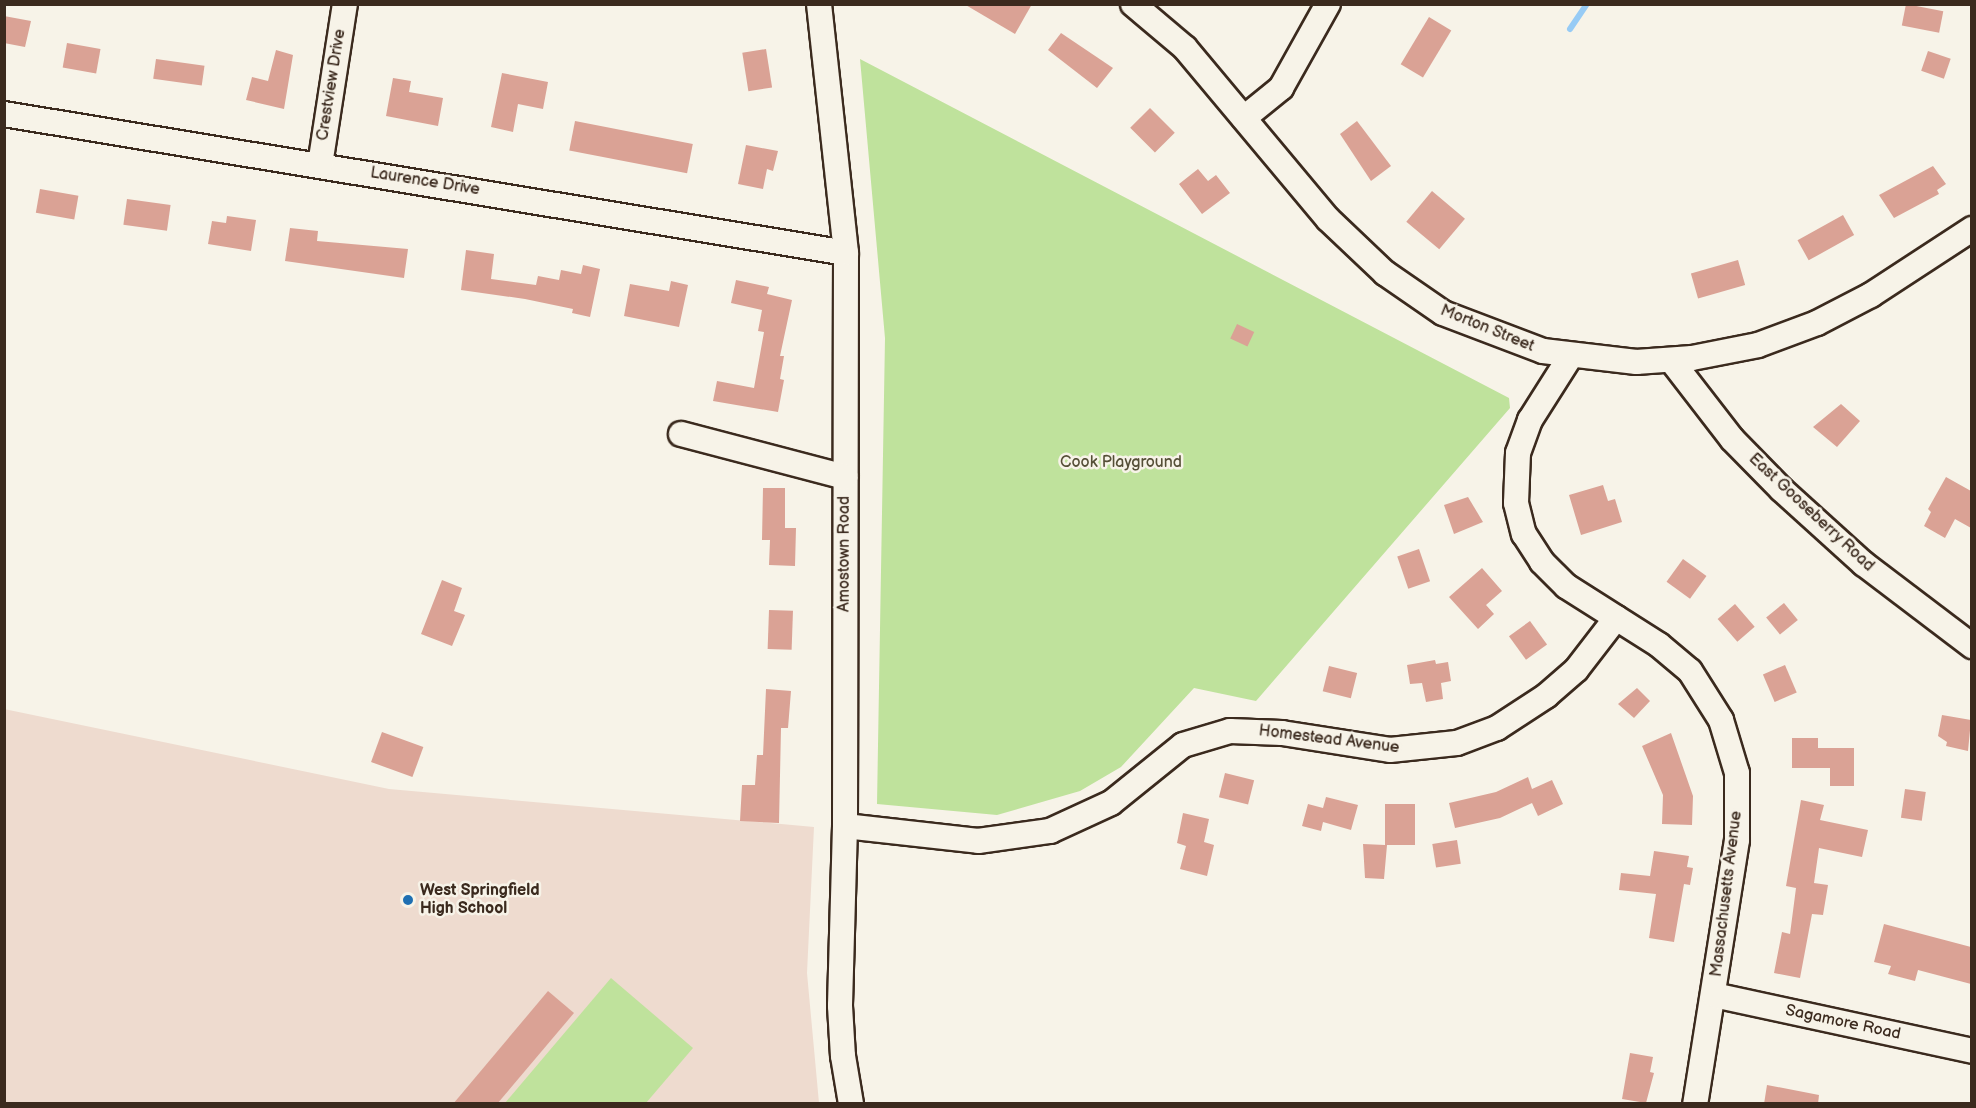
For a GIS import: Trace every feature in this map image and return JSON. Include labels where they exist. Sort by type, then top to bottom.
[{"type":"street","name":"Crestview Drive","points":[[320,165],[345,4]]},
{"type":"street","name":"Amostown Road","points":[[819,4],[846,253],[845,826],[840,1006],[843,1056],[851,1104]]},
{"type":"street","name":"Morton Street","points":[[1133,4],[1185,48],[1328,219],[1405,289],[1478,329],[1570,357],[1636,362],[1671,360],[1758,345],[1817,323],[1871,295],[1971,230]]},
{"type":"street","points":[[1245,118],[1281,88],[1328,4]]},
{"type":"street","name":"Laurence Drive","points":[[4,114],[846,253]]},
{"type":"street","name":"Massachusetts Avenue","points":[[1570,357],[1523,435],[1515,471],[1519,518],[1532,549],[1553,574],[1659,645],[1690,672],[1721,720],[1733,755],[1739,794],[1737,840],[1695,1104]]},
{"type":"street","name":"East Gooseberry Road","points":[[1671,360],[1732,439],[1782,490],[1864,564],[1971,646]]},
{"type":"street","points":[[681,434],[845,477]]},
{"type":"street","name":"Homestead Avenue","points":[[845,826],[978,841],[1050,831],[1111,803],[1183,745],[1230,731],[1282,733],[1390,750],[1457,743],[1497,728],[1546,696],[1576,670],[1616,618]]},
{"type":"street","name":"Sagamore Road","points":[[1714,994],[1971,1051]]},
{"type":"shaded area","name":"West Springfield High School","points":[[4,709],[389,789],[814,827],[807,973],[819,1103],[5,1103]]},
{"type":"green space","name":"Cook Playground","points":[[860,59],[1509,398],[1510,408],[1256,701],[1194,688],[1121,767],[1080,791],[997,815],[877,804],[885,338]]},
{"type":"green space","points":[[611,978],[693,1048],[646,1103],[505,1103]]},
{"type":"building","points":[[964,4],[1032,4],[1015,34]]},
{"type":"building","points":[[1906,4],[1943,11],[1939,33],[1902,26]]},
{"type":"building","points":[[4,16],[31,21],[25,47],[4,43]]},
{"type":"building","points":[[1429,17],[1451,30],[1423,78],[1401,64]]},
{"type":"building","points":[[1061,33],[1113,68],[1097,88],[1048,50]]},
{"type":"building","points":[[67,43],[100,49],[96,74],[63,68]]},
{"type":"building","points":[[766,49],[772,88],[748,91],[742,53]]},
{"type":"building","points":[[276,50],[293,55],[284,109],[246,100],[252,77],[268,81]]},
{"type":"building","points":[[1928,51],[1951,59],[1944,79],[1921,71]]},
{"type":"building","points":[[156,59],[205,66],[202,86],[153,79]]},
{"type":"building","points":[[502,73],[548,82],[543,109],[518,104],[513,132],[491,127]]},
{"type":"building","points":[[393,78],[411,81],[409,92],[443,98],[438,126],[386,116]]},
{"type":"building","points":[[1150,108],[1175,133],[1155,153],[1130,128]]},
{"type":"building","points":[[575,121],[693,144],[687,173],[569,150]]},
{"type":"building","points":[[1357,121],[1391,166],[1371,181],[1340,134]]},
{"type":"building","points":[[746,145],[778,151],[773,171],[767,169],[763,189],[738,184]]},
{"type":"building","points":[[1933,166],[1946,184],[1937,190],[1939,194],[1894,218],[1879,195]]},
{"type":"building","points":[[1198,169],[1208,181],[1216,175],[1230,193],[1202,214],[1179,184]]},
{"type":"building","points":[[40,189],[78,196],[74,219],[36,213]]},
{"type":"building","points":[[1432,191],[1465,219],[1439,249],[1406,222]]},
{"type":"building","points":[[127,199],[171,205],[167,231],[123,225]]},
{"type":"building","points":[[1843,215],[1854,235],[1809,260],[1798,240]]},
{"type":"building","points":[[227,216],[256,220],[251,251],[208,244],[212,221],[226,223]]},
{"type":"building","points":[[290,228],[318,231],[317,241],[408,249],[404,278],[285,261]]},
{"type":"building","points":[[466,250],[494,254],[491,279],[536,285],[538,276],[559,280],[561,270],[581,274],[583,265],[600,269],[590,317],[572,313],[573,309],[525,299],[461,290]]},
{"type":"building","points":[[1738,260],[1745,285],[1698,298],[1691,274]]},
{"type":"building","points":[[736,280],[769,287],[767,294],[792,300],[780,356],[784,356],[780,379],[784,380],[778,412],[713,401],[717,381],[754,388],[764,332],[758,331],[762,310],[731,303]]},
{"type":"building","points":[[671,281],[688,285],[679,327],[624,316],[630,284],[669,291]]},
{"type":"building","points":[[1237,324],[1254,332],[1247,347],[1230,339]]},
{"type":"building","points":[[1841,404],[1860,421],[1837,447],[1813,427]]},
{"type":"building","points":[[1946,477],[1971,491],[1971,528],[1955,519],[1945,538],[1924,526],[1931,512],[1928,509]]},
{"type":"building","points":[[1603,485],[1608,501],[1615,499],[1622,522],[1581,535],[1569,495]]},
{"type":"building","points":[[763,488],[785,488],[785,528],[796,528],[795,566],[769,565],[770,540],[762,540]]},
{"type":"building","points":[[1468,497],[1483,522],[1454,534],[1444,505]]},
{"type":"building","points":[[1419,549],[1430,581],[1408,589],[1397,556]]},
{"type":"building","points":[[1683,559],[1706,576],[1690,599],[1667,582]]},
{"type":"building","points":[[1482,568],[1502,591],[1486,605],[1494,614],[1478,629],[1449,597]]},
{"type":"building","points":[[442,580],[462,588],[454,611],[465,615],[452,646],[421,634]]},
{"type":"building","points":[[1784,603],[1798,620],[1780,635],[1766,617]]},
{"type":"building","points":[[1735,604],[1755,627],[1737,642],[1718,619]]},
{"type":"building","points":[[769,610],[793,611],[792,650],[768,649]]},
{"type":"building","points":[[1530,621],[1547,644],[1526,660],[1509,636]]},
{"type":"building","points":[[1435,660],[1436,664],[1448,662],[1451,681],[1441,683],[1443,699],[1426,702],[1422,683],[1410,684],[1407,665]]},
{"type":"building","points":[[1785,665],[1797,693],[1775,702],[1763,674]]},
{"type":"building","points":[[1329,666],[1357,673],[1351,698],[1323,691]]},
{"type":"building","points":[[1637,688],[1650,701],[1634,718],[1618,704]]},
{"type":"building","points":[[766,689],[791,691],[788,728],[781,728],[779,823],[740,821],[742,785],[755,785],[757,755],[763,755]]},
{"type":"building","points":[[1942,715],[1971,720],[1968,751],[1946,746],[1947,742],[1938,736]]},
{"type":"building","points":[[382,732],[423,747],[412,777],[371,762]]},
{"type":"building","points":[[1671,733],[1693,796],[1692,825],[1662,824],[1663,795],[1642,746]]},
{"type":"building","points":[[1792,738],[1818,738],[1818,748],[1854,748],[1854,786],[1830,786],[1830,768],[1792,768]]},
{"type":"building","points":[[1225,773],[1254,780],[1248,805],[1219,797]]},
{"type":"building","points":[[1528,777],[1532,789],[1552,780],[1563,804],[1538,816],[1532,803],[1500,818],[1455,828],[1449,803],[1496,792]]},
{"type":"building","points":[[1905,789],[1926,792],[1922,821],[1901,818]]},
{"type":"building","points":[[1326,797],[1358,805],[1351,830],[1323,822],[1321,831],[1302,826],[1308,804],[1323,808]]},
{"type":"building","points":[[1801,800],[1824,805],[1820,820],[1868,830],[1862,857],[1819,848],[1814,883],[1828,885],[1823,915],[1812,914],[1800,978],[1774,973],[1782,932],[1790,934],[1796,888],[1786,886]]},
{"type":"building","points":[[1385,804],[1415,804],[1415,845],[1387,845],[1384,879],[1365,878],[1363,844],[1385,845]]},
{"type":"building","points":[[1183,813],[1209,819],[1204,842],[1214,845],[1207,876],[1180,869],[1186,846],[1177,843]]},
{"type":"building","points":[[1457,840],[1461,864],[1436,868],[1432,844]]},
{"type":"building","points":[[1654,851],[1689,856],[1687,867],[1693,868],[1690,885],[1684,884],[1674,942],[1649,938],[1656,894],[1619,890],[1621,873],[1650,876]]},
{"type":"building","points":[[1884,924],[1971,947],[1971,984],[1918,970],[1915,981],[1888,974],[1891,966],[1874,962]]},
{"type":"building","points":[[548,991],[574,1013],[497,1104],[453,1104]]},
{"type":"building","points":[[1630,1053],[1653,1057],[1650,1072],[1654,1073],[1646,1103],[1622,1099]]},
{"type":"building","points":[[1767,1085],[1819,1095],[1818,1104],[1764,1104]]},
{"type":"waterway","points":[[1570,29],[1587,4]]},
{"type":"place","name":"West Springfield High School","points":[[408,900]]}]
